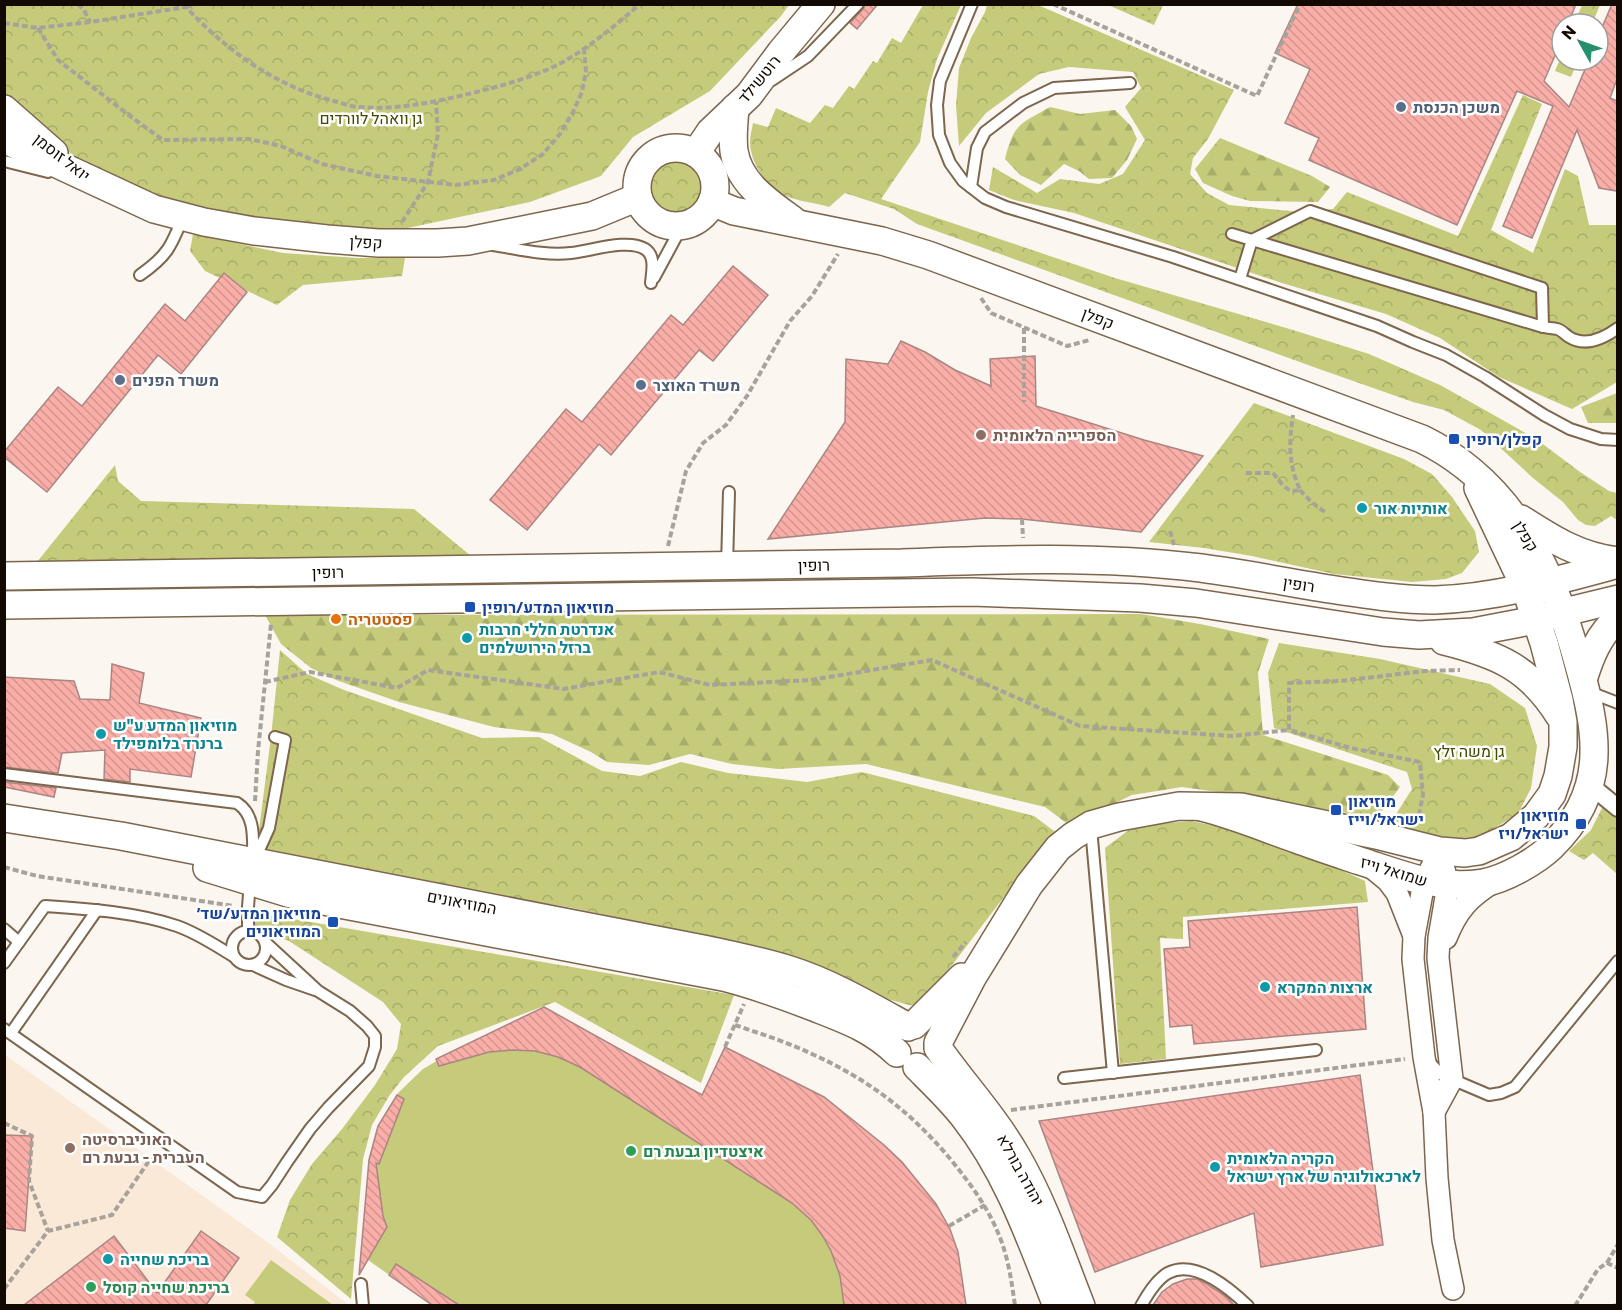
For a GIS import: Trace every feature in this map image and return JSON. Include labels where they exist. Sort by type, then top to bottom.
[{"type":"street","name":"רוטשילד","points":[[696,153],[710,132],[742,102],[821,4]]},
{"type":"street","points":[[742,102],[734,149],[741,173],[752,187],[797,224]]},
{"type":"street","name":"יואל זוסמן","points":[[4,109],[64,162],[100,185]]},
{"type":"street","name":"יואל זוסמן","points":[[4,137],[100,185]]},
{"type":"street","points":[[674,147],[685,148],[696,153],[705,160],[715,180],[712,202],[700,218],[682,226],[659,223],[642,207],[638,197],[636,185],[644,164],[652,155],[674,147]]},
{"type":"street","name":"קפלן","points":[[100,185],[154,209],[204,222],[255,231],[388,243],[468,241],[592,216],[638,197]]},
{"type":"street","name":"קפלן","points":[[712,202],[734,211],[882,241],[928,255],[1422,439],[1445,450],[1471,470],[1506,524],[1540,557],[1563,613]]},
{"type":"street","points":[[1469,598],[1489,582],[1496,570],[1506,524],[1576,551],[1617,562]]},
{"type":"street","name":"קפלן","points":[[1506,524],[1525,587]]},
{"type":"street","name":"רופין","points":[[4,576],[1046,559],[1143,562],[1201,568],[1402,599],[1435,600],[1469,598],[1525,587],[1617,562]]},
{"type":"street","name":"שמואל וייז","points":[[938,1045],[972,978],[1029,885],[1058,848],[1091,825],[1119,817],[1179,806],[1241,807],[1376,834],[1440,851],[1465,853],[1479,851],[1511,837],[1536,816],[1552,794],[1563,747],[1563,722],[1559,699],[1544,643],[1525,587]]},
{"type":"street","name":"רופין","points":[[4,605],[907,592],[1045,594],[1196,603],[1383,632],[1419,635],[1473,632],[1617,599]]},
{"type":"street","name":"שמואל וייז","points":[[1201,807],[1366,863],[1436,883],[1466,885],[1487,882],[1528,864],[1546,852],[1570,825],[1581,808],[1590,785],[1595,743],[1591,712],[1563,613]]},
{"type":"street","points":[[1585,685],[1590,659],[1605,632],[1617,618]]},
{"type":"street","points":[[1419,635],[1480,651],[1513,666],[1549,699],[1563,722]]},
{"type":"street","points":[[1590,785],[1617,808]]},
{"type":"street","name":"המוזיאונים","points":[[4,818],[121,836],[250,884],[680,944],[758,961],[791,970],[824,983],[911,1026]]},
{"type":"street","name":"המוזיאונים","points":[[4,833],[46,838],[168,860],[205,868],[250,884],[313,899],[696,971],[752,984],[863,1027],[881,1038],[907,1060]]},
{"type":"street","points":[[1434,1112],[1452,1079],[1438,958],[1436,883],[1440,851]]},
{"type":"street","points":[[1366,863],[1388,881],[1397,892],[1414,936]]},
{"type":"street","points":[[1438,958],[1454,920],[1464,906],[1484,888],[1506,875]]},
{"type":"street","points":[[1436,883],[1414,936],[1413,959],[1424,1057],[1434,1112],[1443,1240],[1453,1288]]},
{"type":"street","name":"שמואל וייז","points":[[911,1026],[968,970],[999,933]]},
{"type":"street","points":[[911,1026],[927,1027],[937,1036],[938,1045],[937,1054],[929,1064],[907,1060],[896,1047],[898,1035],[911,1026]]},
{"type":"street","name":"יהודה בורלא","points":[[938,1045],[1016,1156],[1040,1202],[1081,1305]]},
{"type":"street","name":"יהודה בורלא","points":[[907,1060],[963,1116],[983,1144],[1020,1211],[1057,1305]]},
{"type":"lane","points":[[742,102],[808,56],[858,4]]},
{"type":"lane","points":[[972,4],[940,81],[937,105],[939,135],[950,163],[963,181],[985,198],[1006,207],[1142,247],[1377,326],[1446,355],[1570,429],[1601,439],[1617,440]]},
{"type":"lane","points":[[970,187],[977,148],[985,132],[1023,103],[1054,88],[1130,83]]},
{"type":"lane","points":[[4,161],[100,185]]},
{"type":"lane","points":[[1240,279],[1252,240],[1310,211],[1542,288],[1543,327]]},
{"type":"lane","points":[[140,275],[159,262],[171,245],[183,216]]},
{"type":"lane","points":[[468,241],[554,254],[613,246],[638,246],[650,253],[653,263],[651,283],[682,226]]},
{"type":"lane","points":[[1232,234],[1543,327],[1560,329],[1579,342],[1590,342],[1606,337],[1617,328]]},
{"type":"lane","points":[[727,566],[729,492]]},
{"type":"lane","points":[[1585,685],[1617,703]]},
{"type":"lane","points":[[250,884],[269,828],[285,740],[275,737]]},
{"type":"lane","points":[[4,774],[237,803],[250,819],[253,832],[248,931]]},
{"type":"lane","points":[[1091,825],[1113,1073]]},
{"type":"lane","points":[[4,963],[45,906],[97,910],[176,926],[196,934],[242,964],[253,965],[318,991]]},
{"type":"lane","points":[[97,910],[8,1031],[237,1192],[262,1197],[310,1129],[369,1066],[375,1047],[375,1035],[350,1011],[318,991],[259,934],[248,931],[238,935],[232,945],[233,956]]},
{"type":"lane","points":[[4,929],[19,942]]},
{"type":"lane","points":[[253,965],[263,959],[266,954],[266,943]]},
{"type":"lane","points":[[1424,1057],[1442,1075],[1489,1095],[1501,1094],[1515,1087],[1617,961]]},
{"type":"lane","points":[[1064,1078],[1316,1050]]},
{"type":"lane","points":[[1140,1305],[1154,1286],[1169,1273],[1189,1269],[1213,1279],[1248,1305]]},
{"type":"lane","points":[[361,1284],[363,1305]]},
{"type":"path","points":[[78,4],[90,22]]},
{"type":"path","points":[[4,23],[38,28],[90,22],[195,4]]},
{"type":"path","points":[[185,6],[238,55],[303,91],[358,107],[405,107],[481,91],[533,75],[584,49],[640,4]]},
{"type":"path","points":[[1053,4],[1257,96],[1300,4]]},
{"type":"path","points":[[38,28],[58,60],[163,140],[249,139],[281,146],[322,164],[377,176],[456,185],[494,180],[520,169],[543,154],[560,135],[582,92],[586,72],[584,49]]},
{"type":"path","points":[[388,243],[428,182],[438,134],[436,102]]},
{"type":"path","points":[[663,567],[686,471],[703,443],[726,425],[747,396],[790,321],[812,296],[836,258],[846,234]]},
{"type":"path","points":[[1024,327],[1024,402]]},
{"type":"path","points":[[1297,392],[1290,440],[1291,466],[1300,490],[1327,513]]},
{"type":"path","points":[[1246,473],[1273,473],[1287,489],[1300,490]]},
{"type":"path","points":[[253,832],[258,751],[273,602]]},
{"type":"path","points":[[265,682],[310,672],[397,688],[428,670],[564,689],[658,672],[710,685],[810,680],[932,660],[1080,726],[1232,736],[1289,730],[1351,748],[1420,762],[1423,795],[1413,845]]},
{"type":"path","points":[[1289,730],[1289,683],[1340,681],[1425,670],[1467,670]]},
{"type":"path","points":[[4,867],[37,876],[250,884]]},
{"type":"path","points":[[724,1047],[752,984]]},
{"type":"path","points":[[735,1025],[813,1054],[869,1084],[921,1126],[974,1188],[984,1205],[1002,1242],[1015,1305]]},
{"type":"path","points":[[987,1113],[1424,1057]]},
{"type":"path","points":[[4,1123],[32,1136],[28,1182],[48,1231]]},
{"type":"path","points":[[4,1289],[48,1231],[112,1215],[163,1141]]},
{"type":"path","points":[[949,1226],[1010,1190]]},
{"type":"path","points":[[1575,1305],[1617,1244]]},
{"type":"path","points":[[1606,1263],[1617,1268]]},
{"type":"shaded area","name":"האוניברסיטה העברית - גבעת רם","points":[[4,1054],[266,1241],[349,1305],[5,1305]]},
{"type":"green space","name":"גן וואהל לוורדים","points":[[4,5],[789,5],[710,91],[633,137],[601,176],[530,202],[389,232],[267,225],[173,206],[96,176],[5,95]]},
{"type":"green space","points":[[923,5],[961,5],[937,59],[928,92],[920,142],[881,199],[1115,278],[1369,354],[1440,385],[1483,409],[1536,439],[1580,472],[1609,491],[1617,493],[1617,520],[1611,516],[1595,526],[1586,525],[1578,520],[1563,502],[1481,430],[1444,410],[1413,402],[1322,370],[917,224],[894,209],[845,193],[829,207],[794,199],[777,191],[760,173],[753,157],[750,142],[753,123],[768,127],[776,108],[810,123],[825,105],[833,108],[849,86],[854,89],[873,61],[877,63],[892,38],[901,43]]},
{"type":"green space","points":[[987,5],[1038,5],[1234,90],[1208,139],[1193,158],[1190,174],[1207,193],[1229,205],[1300,212],[1333,209],[1347,192],[1458,236],[1523,95],[1542,104],[1491,230],[1533,253],[1565,169],[1578,176],[1589,225],[1617,225],[1617,382],[1572,409],[1499,377],[1440,338],[1386,314],[1282,283],[1074,213],[1014,200],[989,190],[993,167],[1037,193],[1060,179],[1099,184],[1123,174],[1145,140],[1125,107],[1141,88],[1133,72],[1069,67],[1039,74],[986,113],[959,146],[956,105],[959,68]]},
{"type":"green space","points":[[1108,5],[1163,5],[1154,25]]},
{"type":"green space","points":[[1582,5],[1600,5],[1597,12],[1579,12]]},
{"type":"green space","points":[[1558,72],[1573,72],[1571,77]]},
{"type":"green space","points":[[1050,107],[1080,114],[1115,110],[1131,126],[1137,139],[1127,160],[1112,178],[1089,179],[1064,164],[1041,185],[1020,175],[1005,159],[1015,131],[1025,121]]},
{"type":"green space","points":[[1220,138],[1312,176],[1330,187],[1318,202],[1250,201],[1232,196],[1203,183],[1195,169]]},
{"type":"green space","points":[[669,157],[681,157],[696,165],[704,180],[704,192],[696,207],[681,215],[669,215],[654,207],[646,192],[646,180],[654,165]]},
{"type":"green space","points":[[193,234],[283,253],[358,258],[405,258],[402,276],[303,285],[277,305],[205,271],[190,251]]},
{"type":"green space","points":[[1617,393],[1617,423],[1588,423],[1581,407]]},
{"type":"green space","points":[[1254,403],[1404,459],[1432,474],[1452,497],[1475,531],[1479,552],[1462,573],[1446,579],[1412,582],[1334,574],[1252,556],[1149,542]]},
{"type":"green space","points":[[115,465],[118,481],[141,501],[414,509],[471,556],[37,562]]},
{"type":"green space","points":[[1141,614],[1269,639],[1258,673],[1263,735],[1388,775],[1400,787],[1377,818],[1182,787],[1132,795],[1069,825],[1045,807],[866,764],[778,769],[732,764],[690,754],[649,765],[607,762],[552,734],[494,727],[399,702],[336,680],[311,668],[281,644],[265,615]]},
{"type":"green space","name":"גן משה זלץ","points":[[1279,643],[1380,659],[1490,684],[1525,708],[1537,746],[1531,788],[1518,814],[1479,837],[1428,840],[1393,819],[1412,789],[1407,772],[1274,728],[1268,673]]},
{"type":"green space","points":[[280,650],[307,674],[344,690],[482,738],[539,737],[602,771],[640,776],[681,762],[728,773],[807,782],[862,772],[1034,816],[1058,834],[1010,889],[921,1006],[887,999],[862,985],[766,949],[573,908],[256,853]]},
{"type":"green space","points":[[1608,796],[1617,797],[1617,874],[1593,853],[1584,860],[1569,851],[1591,830]]},
{"type":"green space","points":[[1191,821],[1231,829],[1324,862],[1365,881],[1368,902],[1183,917],[1183,939],[1160,938],[1166,1059],[1120,1064],[1105,848],[1130,829]]},
{"type":"green space","points":[[252,912],[734,995],[701,1083],[555,1002],[438,1046],[404,1077],[389,1096],[372,1125],[363,1159],[351,1299],[277,1237],[290,1200],[312,1164],[375,1085],[397,1049],[401,1024],[383,1002],[289,941],[248,926]]},
{"type":"green space","name":"איצטדיון גבעת רם","points":[[544,1007],[702,1095],[725,1047],[824,1097],[902,1162],[936,1204],[950,1229],[958,1252],[966,1305],[432,1305],[361,1255],[369,1157],[378,1126],[398,1093],[423,1069],[457,1049]]},
{"type":"green space","points":[[271,1260],[333,1305],[253,1305],[255,1302],[245,1295]]},
{"type":"building","points":[[865,4],[878,4],[857,29],[850,23]]},
{"type":"building","name":"משכן הכנסת","points":[[1298,4],[1576,4],[1573,12],[1550,12],[1550,67],[1544,81],[1569,107],[1584,72],[1610,72],[1609,12],[1612,4],[1617,4],[1617,79],[1610,98],[1617,101],[1617,191],[1599,188],[1577,130],[1532,238],[1503,226],[1553,106],[1517,91],[1457,225],[1309,160],[1319,138],[1285,123],[1310,69],[1275,53]]},
{"type":"building","name":"משרד האוצר","points":[[733,266],[768,295],[713,361],[699,350],[611,455],[599,444],[527,530],[490,500],[566,409],[582,422],[671,315],[683,325]]},
{"type":"building","name":"משרד הפנים","points":[[224,273],[247,292],[181,374],[158,355],[47,492],[4,457],[4,452],[58,387],[82,406],[165,304],[185,321]]},
{"type":"building","name":"הספרייה הלאומית","points":[[901,341],[991,386],[990,359],[1035,356],[1036,406],[1203,456],[1141,532],[1022,519],[985,518],[768,539],[845,422],[846,359],[888,364]]},
{"type":"building","name":"מוזיאון המדע ע\"ש ברנרד בלומפילד","points":[[112,664],[144,673],[139,703],[201,718],[191,777],[130,769],[130,782],[104,779],[105,750],[62,753],[58,773],[4,767],[4,677],[74,681],[80,699],[110,700]]},
{"type":"building","points":[[4,782],[56,788],[54,797],[4,787]]},
{"type":"building","name":"ארצות המקרא","points":[[1357,907],[1366,1029],[1194,1044],[1192,1025],[1170,1027],[1164,949],[1190,947],[1188,921]]},
{"type":"building","points":[[544,1007],[702,1095],[725,1047],[824,1097],[902,1162],[936,1204],[950,1229],[958,1252],[966,1305],[844,1305],[840,1276],[831,1251],[811,1220],[792,1203],[580,1067],[558,1057],[535,1051],[513,1050],[489,1052],[439,1066],[436,1059]]},
{"type":"building","name":"הקריה הלאומית לארכאולוגיה של ארץ ישראל","points":[[1360,1075],[1383,1245],[1261,1267],[1254,1213],[1095,1272],[1039,1121]]},
{"type":"building","points":[[397,1095],[404,1099],[379,1164],[376,1163],[383,1216],[387,1227],[359,1275],[369,1160],[378,1126]]},
{"type":"building","points":[[4,1135],[32,1136],[25,1231],[4,1228]]},
{"type":"building","points":[[201,1231],[239,1258],[206,1305],[24,1305],[114,1236],[157,1293]]},
{"type":"building","points":[[396,1264],[459,1305],[432,1305],[389,1275]]},
{"type":"building","points":[[1187,1279],[1197,1279],[1207,1284],[1227,1297],[1234,1305],[1153,1305],[1162,1292],[1173,1284]]},
{"type":"place","name":"משכן הכנסת","points":[[1401,107]]},
{"type":"place","name":"משרד הפנים","points":[[120,380]]},
{"type":"place","name":"משרד האוצר","points":[[641,385]]},
{"type":"place","name":"הספרייה הלאומית","points":[[981,435]]},
{"type":"place","name":"קפלן/רופין","points":[[1454,439]]},
{"type":"place","name":"אותיות אור","points":[[1362,508]]},
{"type":"place","name":"מוזיאון המדע/רופין","points":[[470,607]]},
{"type":"place","name":"פסטטריה","points":[[336,619]]},
{"type":"place","name":"אנדרטת חללי חרבות ברזל הירושלמים","points":[[467,638]]},
{"type":"place","name":"מוזיאון המדע ע\"ש ברנרד בלומפילד","points":[[101,734]]},
{"type":"place","name":"מוזיאון ישראל/וייז","points":[[1336,810]]},
{"type":"place","name":"מוזיאון ישראל/ויז","points":[[1581,824]]},
{"type":"place","name":"מוזיאון המדע/שד׳ המוזיאונים","points":[[333,922]]},
{"type":"place","name":"ארצות המקרא","points":[[1265,987]]},
{"type":"place","name":"האוניברסיטה העברית - גבעת רם","points":[[70,1148]]},
{"type":"place","name":"איצטדיון גבעת רם","points":[[631,1151]]},
{"type":"place","name":"הקריה הלאומית לארכאולוגיה של ארץ ישראל","points":[[1215,1167]]},
{"type":"place","name":"בריכת שחייה","points":[[108,1259]]},
{"type":"place","name":"בריכת שחייה קוסל","points":[[91,1287]]}]
